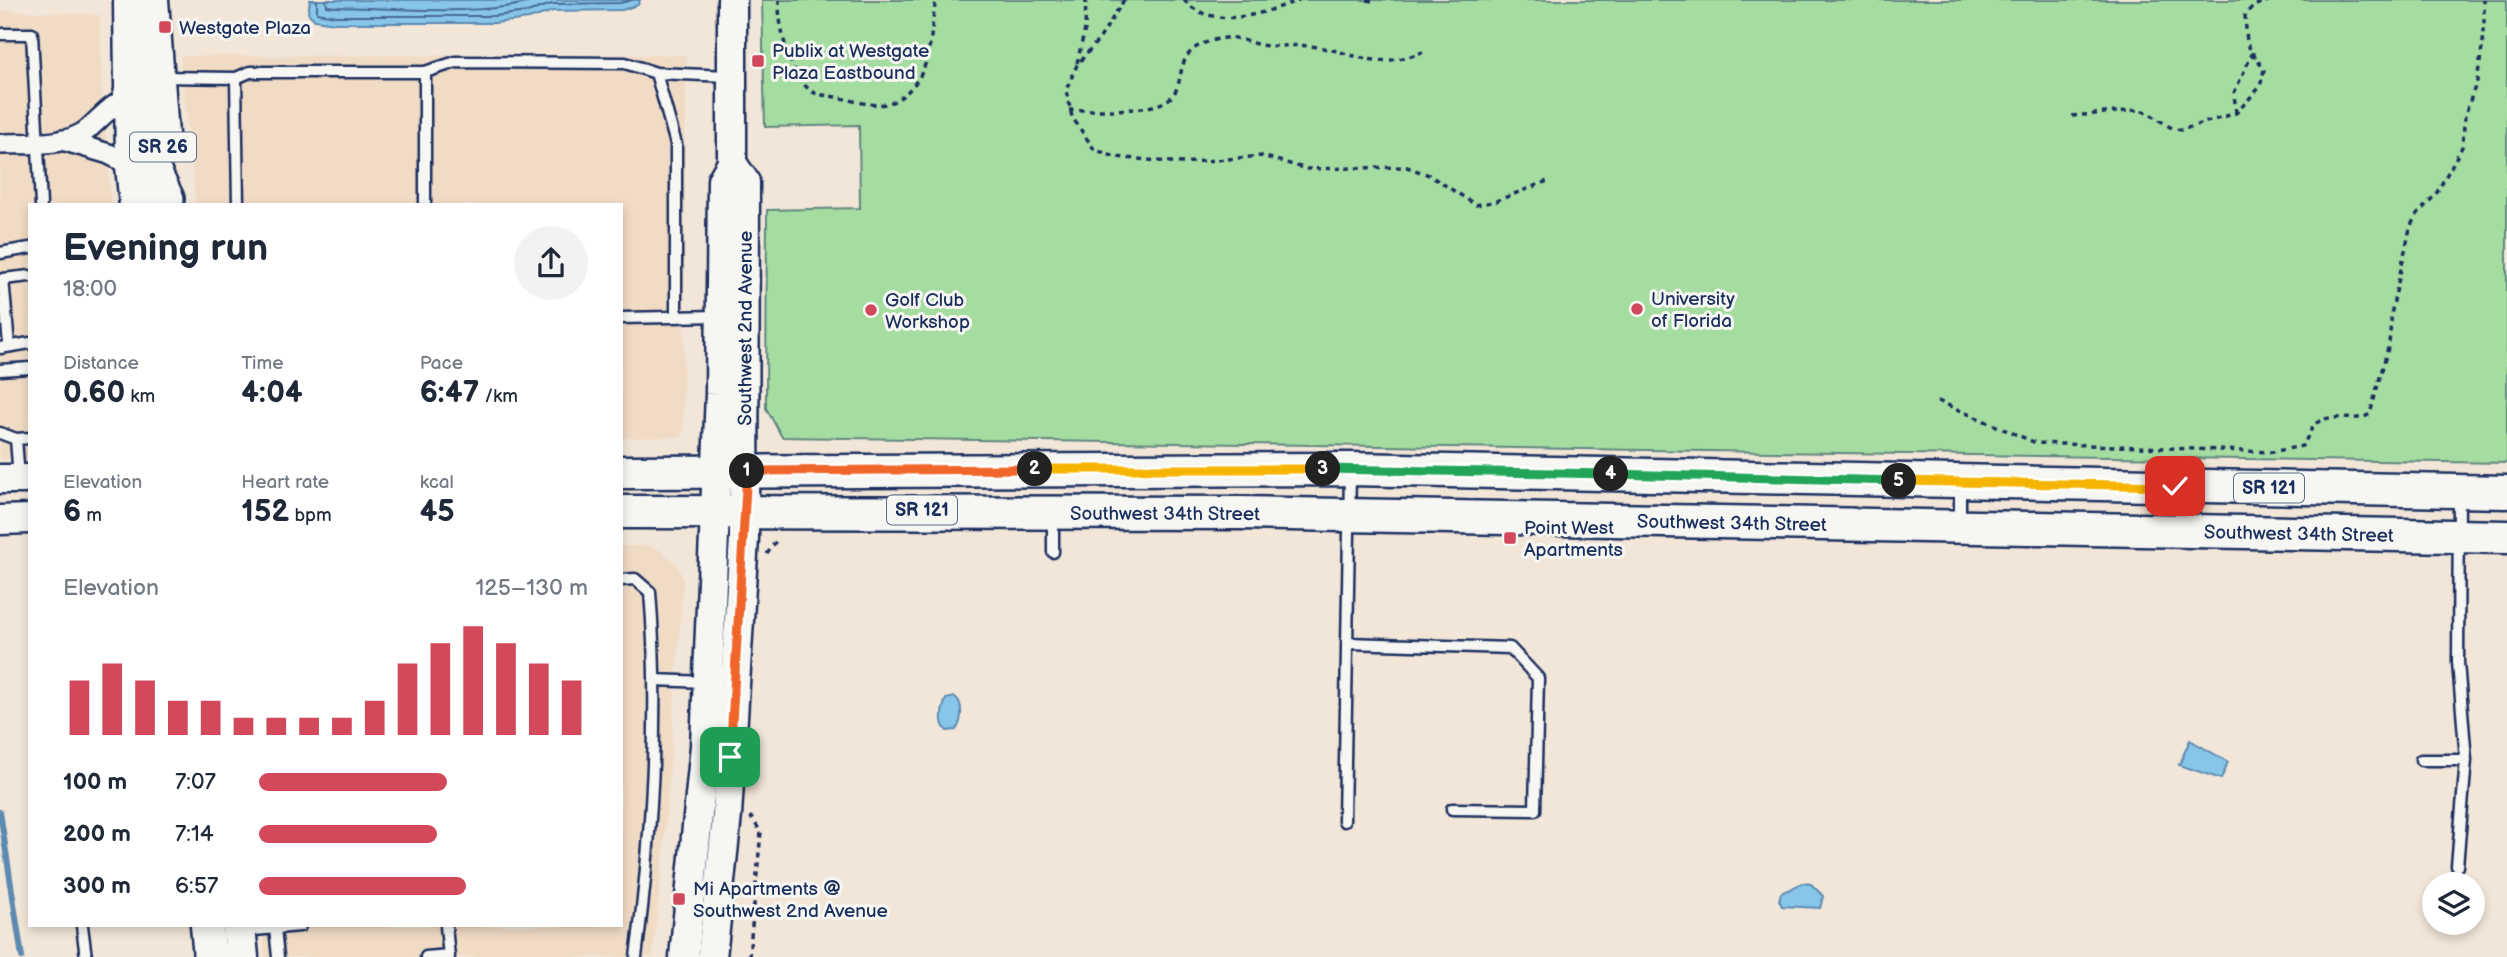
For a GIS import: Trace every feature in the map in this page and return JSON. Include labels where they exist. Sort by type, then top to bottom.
[{"type":"highway","points":[[139,84],[149,119],[157,203]]},
{"type":"main road","name":"SR 26","points":[[130,0],[139,84]]},
{"type":"main road","name":"SR 26","points":[[152,0],[139,84],[132,166],[157,203]]},
{"type":"main road","name":"Southwest 2nd Avenue","points":[[731,471],[720,316],[722,180],[732,163],[732,0]]},
{"type":"main road","name":"Southwest 2nd Avenue","points":[[712,957],[727,815],[731,471],[745,182],[732,163]]},
{"type":"main road","name":"SR 121","points":[[623,472],[1350,470],[2507,492]]},
{"type":"main road","name":"Southwest 2nd Avenue","points":[[684,957],[701,812],[707,682],[730,510]]},
{"type":"main road","name":"Southwest 34th Street","points":[[623,512],[1053,511],[2507,537]]},
{"type":"main road","points":[[0,520],[28,519]]},
{"type":"street","points":[[0,144],[62,140],[87,130],[109,106],[139,84]]},
{"type":"street","points":[[62,140],[109,154],[132,166]]},
{"type":"lane","points":[[0,34],[32,34],[41,203]]},
{"type":"lane","points":[[139,84],[236,78],[250,72],[425,72],[456,62],[625,63],[656,73],[733,76]]},
{"type":"lane","points":[[425,72],[425,203]]},
{"type":"lane","points":[[656,73],[676,144],[676,317]]},
{"type":"lane","points":[[236,78],[238,203]]},
{"type":"lane","points":[[0,253],[28,248]]},
{"type":"lane","points":[[28,276],[4,279],[4,346],[28,343]]},
{"type":"lane","points":[[623,318],[720,316]]},
{"type":"lane","points":[[0,369],[28,368]]},
{"type":"lane","points":[[0,433],[16,439],[28,438]]},
{"type":"lane","points":[[16,439],[16,479]]},
{"type":"lane","points":[[1344,821],[1350,470]]},
{"type":"lane","points":[[1959,527],[1960,482]]},
{"type":"lane","points":[[2457,866],[2466,760],[2458,662],[2459,492]]},
{"type":"lane","points":[[1053,511],[1053,552]]},
{"type":"lane","points":[[623,580],[635,579],[650,592],[654,680],[653,796],[636,957]]},
{"type":"lane","points":[[1348,643],[1510,648],[1538,678],[1535,810],[1452,809]]},
{"type":"lane","points":[[654,680],[707,682]]},
{"type":"lane","points":[[2421,760],[2466,760]]},
{"type":"lane","points":[[82,927],[86,957]]},
{"type":"lane","points":[[223,944],[275,928],[288,927]]},
{"type":"lane","points":[[426,957],[449,956],[446,927]]},
{"type":"lane","points":[[275,928],[278,957]]},
{"type":"path","points":[[779,0],[781,31],[795,67],[808,89],[877,107],[899,96],[919,77],[926,57],[936,0]]},
{"type":"path","points":[[1086,0],[1085,29],[1077,65],[1066,90],[1069,110],[1094,149],[1115,157],[1189,163],[1262,156],[1307,169],[1407,167],[1430,175],[1476,205],[1496,201],[1550,180]]},
{"type":"path","points":[[1077,65],[1106,30],[1124,0]]},
{"type":"path","points":[[1184,0],[1201,13],[1227,17],[1254,15],[1299,0]]},
{"type":"path","points":[[2072,116],[2138,110],[2181,130],[2235,113],[2260,87],[2263,80],[2262,62],[2247,44],[2245,15],[2253,6],[2272,0]]},
{"type":"path","points":[[1938,401],[2036,443],[2272,452],[2302,446],[2313,426],[2323,420],[2359,418],[2370,414],[2389,344],[2392,310],[2410,228],[2436,194],[2462,147],[2465,115],[2477,81],[2484,35],[2484,0]]},
{"type":"path","points":[[1069,110],[1134,108],[1165,101],[1177,86],[1180,66],[1188,54],[1224,38],[1261,45],[1311,46],[1373,62],[1392,61],[1423,52]]},
{"type":"path","points":[[2235,113],[2234,93],[2253,52]]},
{"type":"path","points":[[749,957],[761,832]]},
{"type":"shaded area","points":[[0,10],[100,15],[102,93],[111,203],[28,203],[28,459],[0,459]]},
{"type":"shaded area","points":[[686,55],[683,437],[623,438],[623,203],[196,203],[180,56]]},
{"type":"shaded area","points":[[623,546],[651,546],[676,563],[683,579],[664,852],[652,957],[265,957],[262,927],[623,927]]},
{"type":"green space","name":"University of Florida","points":[[762,0],[2507,0],[2507,463],[782,437],[766,408],[767,210],[860,208],[859,125],[765,127]]},
{"type":"water","points":[[310,0],[640,0],[638,5],[622,10],[553,11],[529,19],[495,23],[335,23],[315,20],[308,13]]},
{"type":"water","points":[[955,697],[961,708],[960,722],[956,730],[947,731],[942,720],[943,707],[946,699]]},
{"type":"water","points":[[2190,740],[2228,762],[2221,779],[2179,765]]},
{"type":"water","points":[[1803,883],[1811,884],[1823,896],[1820,908],[1782,906],[1779,900],[1781,893]]},
{"type":"waterway","points":[[0,812],[22,957]]},
{"type":"place","name":"Westgate Plaza","points":[[165,27]]},
{"type":"place","name":"Publix at Westgate Plaza Eastbound","points":[[758,61]]},
{"type":"place","name":"University of Florida","points":[[1637,309]]},
{"type":"place","name":"Golf Club Workshop","points":[[871,310]]},
{"type":"place","name":"Point West Apartments","points":[[1510,538]]},
{"type":"place","name":"Mi Apartments @ Southwest 2nd Avenue","points":[[679,899]]},
{"type":"route","points":[[730,757],[746,471],[1241,468],[2175,486]]}]
